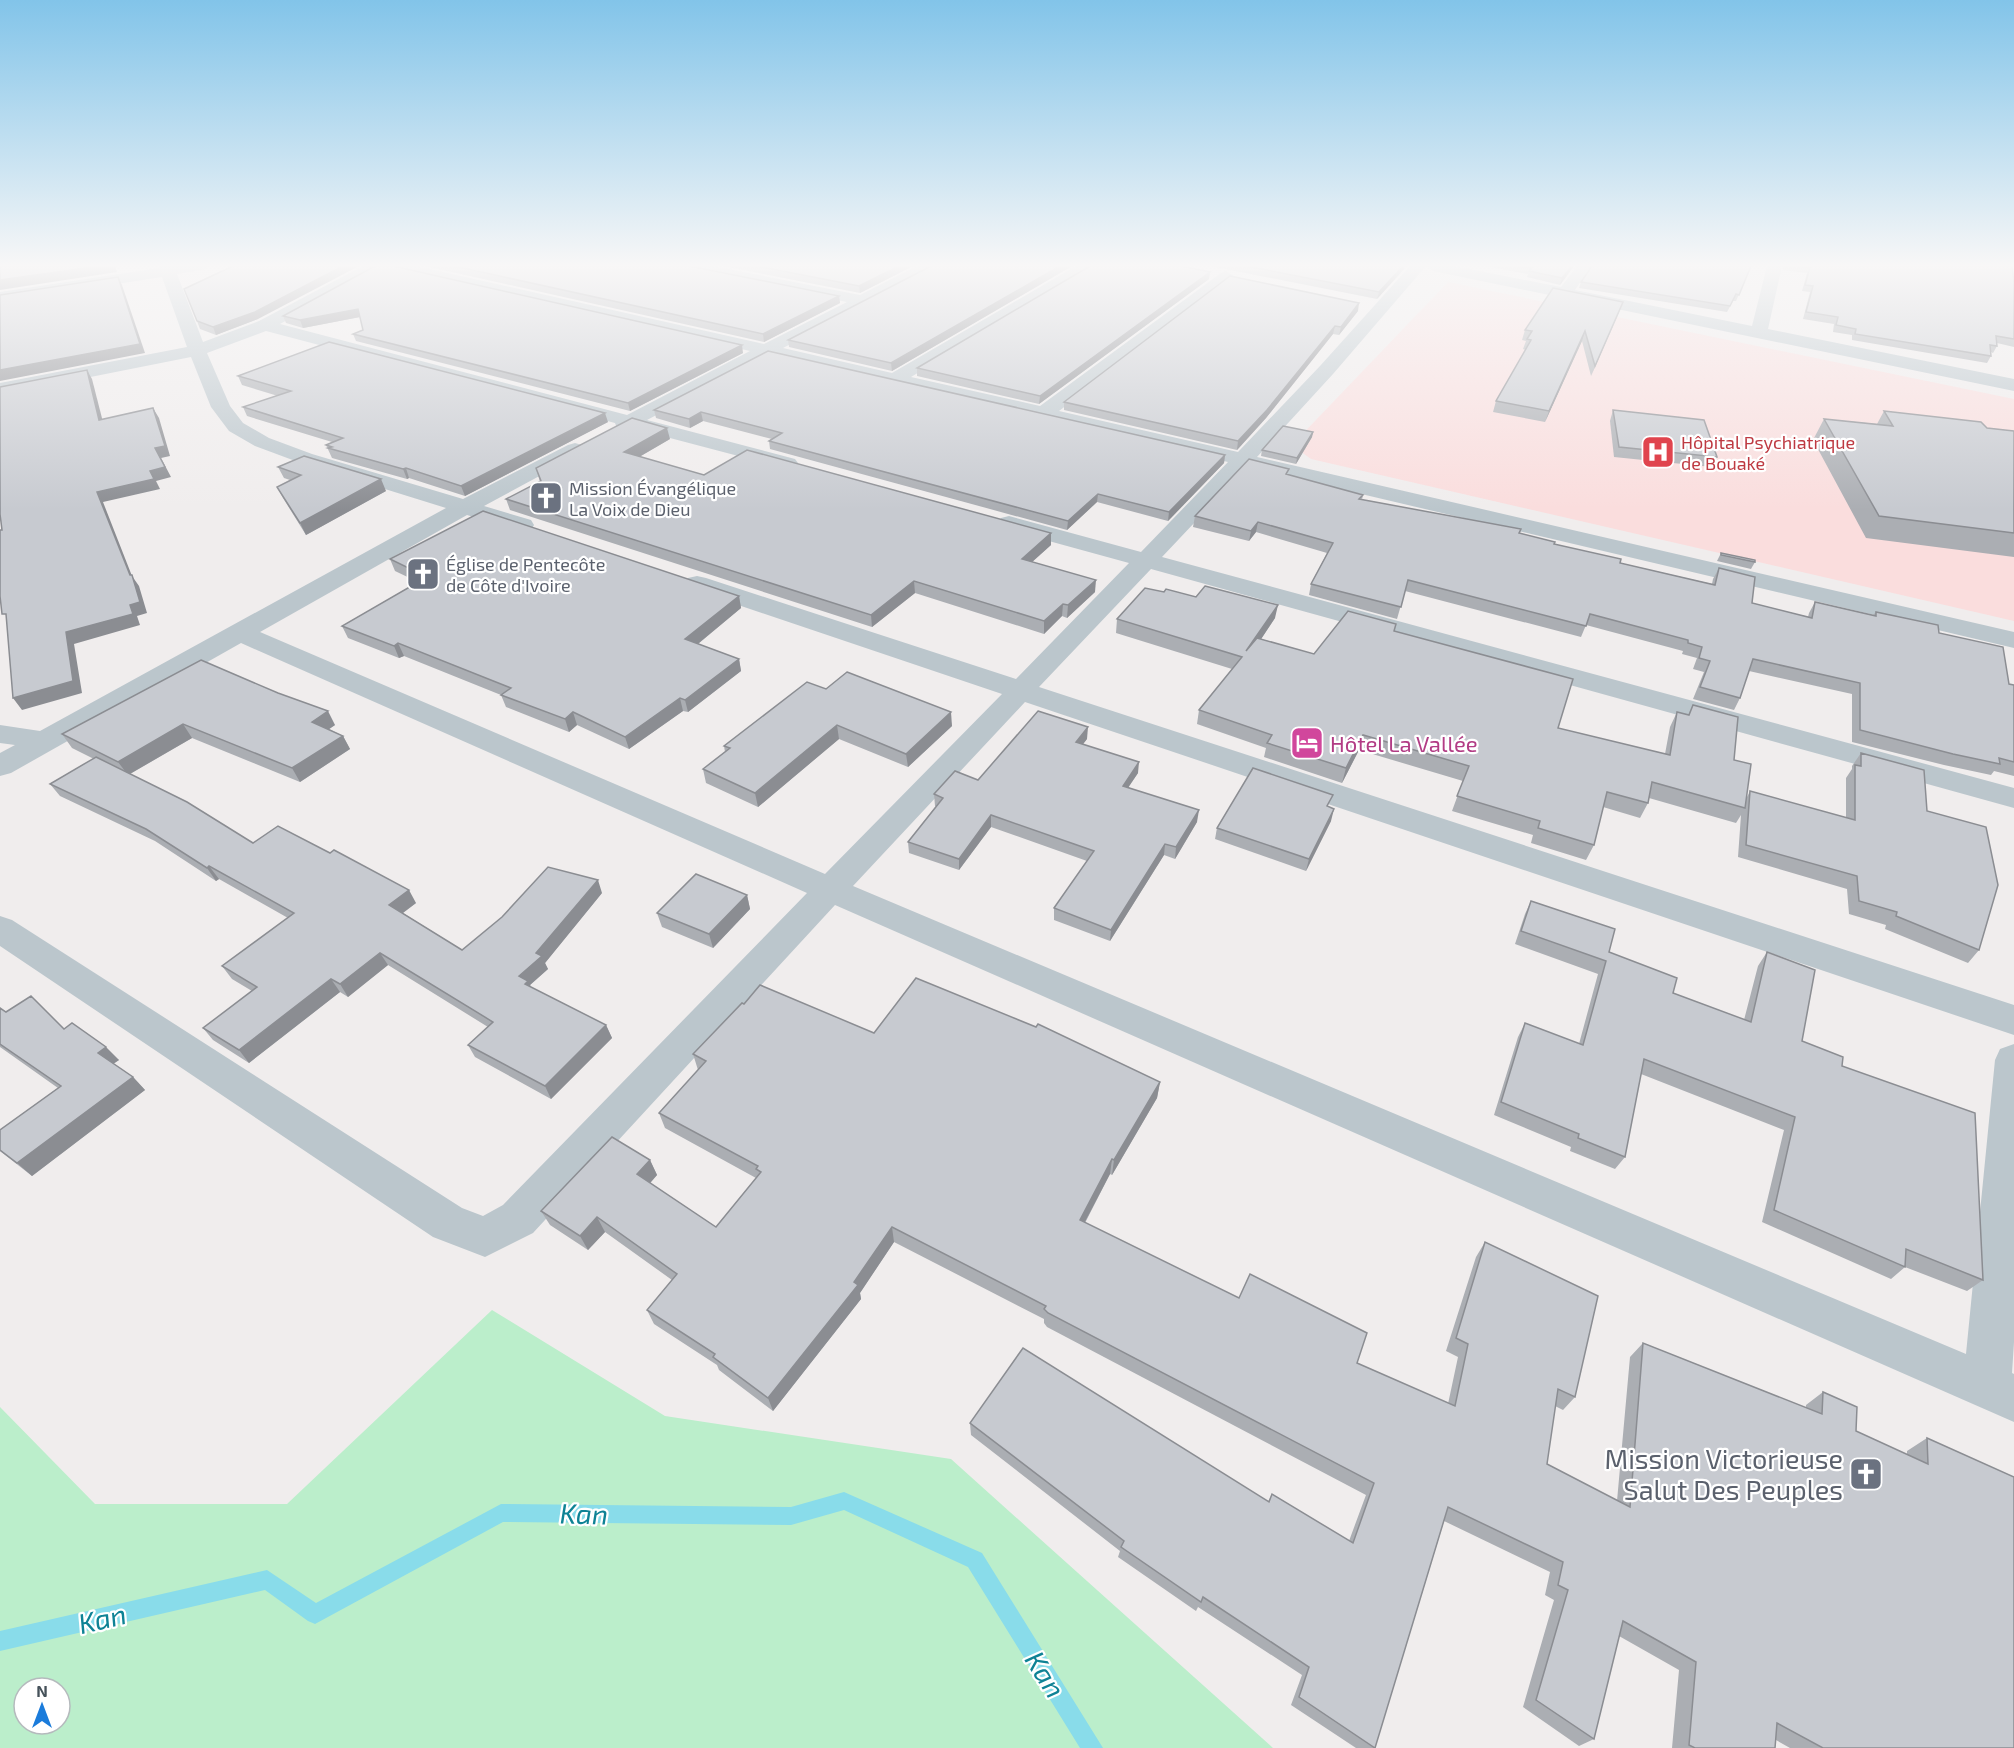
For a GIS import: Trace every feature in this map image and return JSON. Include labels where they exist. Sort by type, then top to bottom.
[{"type":"street","points":[[0,389],[204,348]]},
{"type":"street","points":[[352,348],[814,470]]},
{"type":"street","points":[[762,348],[2014,640]]},
{"type":"street","points":[[0,766],[467,506],[771,348]]},
{"type":"street","points":[[895,379],[948,348]]},
{"type":"street","points":[[1044,413],[1134,348]]},
{"type":"street","points":[[0,929],[448,1223],[485,1237],[518,1219],[829,889],[1346,348]]},
{"type":"street","points":[[1834,348],[2014,385]]},
{"type":"street","points":[[197,350],[221,407],[236,427],[262,442],[305,458],[546,532]]},
{"type":"street","points":[[985,517],[2014,798]]},
{"type":"street","points":[[670,574],[2014,1020]]},
{"type":"street","points":[[240,633],[829,889],[2001,1392],[2014,1060]]},
{"type":"street","points":[[0,734],[43,741]]},
{"type":"shaded area","name":"Hôpital Psychiatrique de Bouaké","points":[[1385,348],[1765,348],[2014,399],[2014,621],[1311,459],[1292,445]]},
{"type":"green space","points":[[492,1310],[665,1416],[951,1459],[1273,1748],[0,1748],[0,1407],[95,1504],[287,1504]]},
{"type":"building","points":[[0,348],[121,348],[0,370]]},
{"type":"building","points":[[314,348],[351,348],[605,413],[461,486],[406,468],[328,448],[332,447],[326,445],[343,438],[243,407],[291,391],[238,376]]},
{"type":"building","points":[[407,348],[737,348],[628,403]]},
{"type":"building","points":[[822,348],[918,348],[891,363]]},
{"type":"building","points":[[952,348],[1106,348],[1040,396],[917,368]]},
{"type":"building","points":[[1136,348],[1318,348],[1267,410],[1238,441],[1064,402]]},
{"type":"building","points":[[1527,348],[1578,348],[1549,411],[1496,401]]},
{"type":"building","points":[[1590,348],[1603,348],[1595,366]]},
{"type":"building","points":[[1939,348],[1990,348],[1991,356]]},
{"type":"building","points":[[768,351],[1225,455],[1169,512],[1098,494],[1068,521],[769,441],[782,433],[701,412],[689,419],[654,410]]},
{"type":"building","points":[[87,370],[99,420],[153,408],[165,446],[155,448],[165,467],[150,471],[154,479],[97,492],[130,575],[132,575],[140,602],[130,605],[133,614],[66,632],[73,681],[13,698],[6,614],[2,614],[0,596],[0,530],[2,530],[0,387]]},
{"type":"building","points":[[1613,410],[1704,420],[1717,457],[1619,447]]},
{"type":"building","points":[[1884,411],[1981,422],[1987,428],[2014,431],[2014,533],[1879,516],[1824,419],[1893,426]]},
{"type":"building","points":[[632,418],[667,428],[624,452],[704,475],[747,450],[1051,533],[1022,559],[1096,580],[1068,605],[1063,604],[1044,621],[914,581],[871,615],[506,499],[541,481],[536,468]]},
{"type":"building","points":[[1283,426],[1313,432],[1297,458],[1262,450]]},
{"type":"building","points":[[304,456],[381,479],[300,523],[277,487],[301,475],[278,467]]},
{"type":"building","points":[[1249,459],[1289,469],[1286,474],[1363,495],[1359,499],[1521,529],[1519,533],[1555,542],[1554,544],[1621,559],[1620,563],[1715,585],[1719,568],[1755,577],[1752,603],[1812,618],[1815,602],[1876,616],[1876,612],[1938,625],[1939,633],[2003,647],[2009,684],[2014,685],[2014,762],[1999,758],[2000,764],[1860,730],[1860,683],[1753,659],[1740,698],[1700,687],[1710,661],[1699,658],[1702,647],[1688,643],[1688,640],[1590,614],[1586,626],[1408,580],[1401,607],[1311,584],[1333,543],[1258,522],[1251,531],[1195,516]]},
{"type":"building","points":[[483,511],[739,596],[685,639],[739,659],[685,700],[680,698],[625,737],[573,712],[565,719],[501,695],[511,688],[398,643],[394,646],[342,626],[427,577],[390,559]]},
{"type":"building","points":[[1721,553],[1755,560],[1755,562],[1721,555]]},
{"type":"building","points":[[1205,586],[1278,605],[1246,651],[1257,638],[1314,654],[1348,611],[1396,624],[1394,631],[1573,679],[1558,728],[1670,755],[1677,712],[1689,715],[1693,705],[1738,717],[1734,760],[1751,764],[1745,808],[1652,782],[1648,803],[1607,792],[1594,845],[1538,828],[1540,821],[1457,796],[1469,766],[1363,735],[1346,768],[1267,743],[1272,735],[1199,710],[1242,657],[1117,619],[1145,588],[1164,592],[1166,589],[1196,597]]},
{"type":"building","points":[[201,660],[278,693],[328,711],[312,722],[343,736],[292,768],[183,724],[118,762],[62,734]]},
{"type":"building","points":[[847,672],[951,712],[906,754],[837,725],[755,793],[703,769],[730,748],[724,746],[807,682],[826,689]]},
{"type":"building","points":[[1038,711],[1088,727],[1076,742],[1139,762],[1123,786],[1199,810],[1176,847],[1165,844],[1111,930],[1054,908],[1094,851],[991,815],[959,859],[908,842],[943,798],[934,794],[955,771],[978,780]]},
{"type":"building","points":[[1861,753],[1924,770],[1927,811],[1986,827],[1998,885],[1979,950],[1896,916],[1897,912],[1859,901],[1857,876],[1746,845],[1750,791],[1855,820],[1855,765],[1861,766]]},
{"type":"building","points":[[96,757],[187,802],[253,843],[278,826],[330,853],[334,850],[409,890],[389,905],[462,950],[502,917],[548,867],[598,880],[536,953],[542,956],[519,976],[528,981],[525,984],[606,1025],[545,1086],[468,1045],[493,1022],[380,953],[340,984],[331,979],[239,1050],[203,1028],[257,987],[222,966],[294,913],[209,866],[207,868],[146,829],[50,784]]},
{"type":"building","points":[[1253,768],[1333,795],[1327,806],[1334,809],[1309,859],[1217,828]]},
{"type":"building","points":[[696,874],[747,895],[709,934],[657,913]]},
{"type":"building","points":[[1531,901],[1615,929],[1609,952],[1677,978],[1673,993],[1751,1022],[1767,952],[1815,970],[1802,1041],[1843,1057],[1842,1066],[1975,1113],[1983,1280],[1906,1249],[1905,1267],[1774,1210],[1795,1117],[1644,1059],[1625,1157],[1578,1138],[1579,1134],[1501,1102],[1525,1023],[1583,1045],[1606,961],[1521,931]]},
{"type":"building","points":[[916,978],[1036,1027],[1038,1024],[1160,1082],[1114,1160],[1112,1159],[1080,1220],[1239,1298],[1250,1274],[1367,1333],[1357,1363],[1455,1406],[1468,1344],[1456,1338],[1485,1242],[1598,1296],[1575,1397],[1558,1389],[1547,1464],[1630,1507],[1643,1343],[1822,1414],[1823,1392],[1857,1407],[1856,1431],[1928,1464],[1927,1438],[2014,1477],[2014,1748],[1823,1748],[1777,1723],[1775,1748],[1695,1748],[1689,1745],[1696,1662],[1623,1621],[1594,1739],[1536,1700],[1568,1590],[1558,1585],[1563,1562],[1448,1507],[1375,1748],[1299,1697],[1309,1667],[1203,1597],[1201,1602],[1121,1547],[1124,1541],[970,1423],[1023,1348],[1269,1502],[1272,1494],[1353,1543],[1374,1483],[1048,1313],[1044,1309],[1046,1306],[892,1227],[854,1282],[858,1285],[768,1398],[713,1357],[715,1354],[647,1310],[677,1274],[597,1217],[580,1236],[541,1211],[612,1137],[650,1160],[637,1174],[716,1227],[761,1172],[756,1169],[758,1166],[659,1113],[706,1061],[693,1054],[760,985],[874,1033]]},
{"type":"building","points":[[31,996],[64,1029],[72,1023],[106,1047],[98,1053],[133,1077],[17,1163],[0,1150],[0,1130],[61,1086],[0,1044],[0,1008],[6,1012]]},
{"type":"waterway","name":"Kan","points":[[0,1641],[267,1580],[315,1614],[501,1513],[791,1516],[844,1501],[975,1560],[1092,1748]]},
{"type":"place","name":"Hôpital Psychiatrique de Bouaké","points":[[1658,452]]},
{"type":"place","name":"Mission Évangélique La Voix de Dieu","points":[[546,498]]},
{"type":"place","name":"Église de Pentecôte de Côte d'Ivoire","points":[[423,574]]},
{"type":"place","name":"Hôtel La Vallée","points":[[1307,743]]},
{"type":"place","name":"Mission Victorieuse Salut Des Peuples","points":[[1866,1474]]}]
